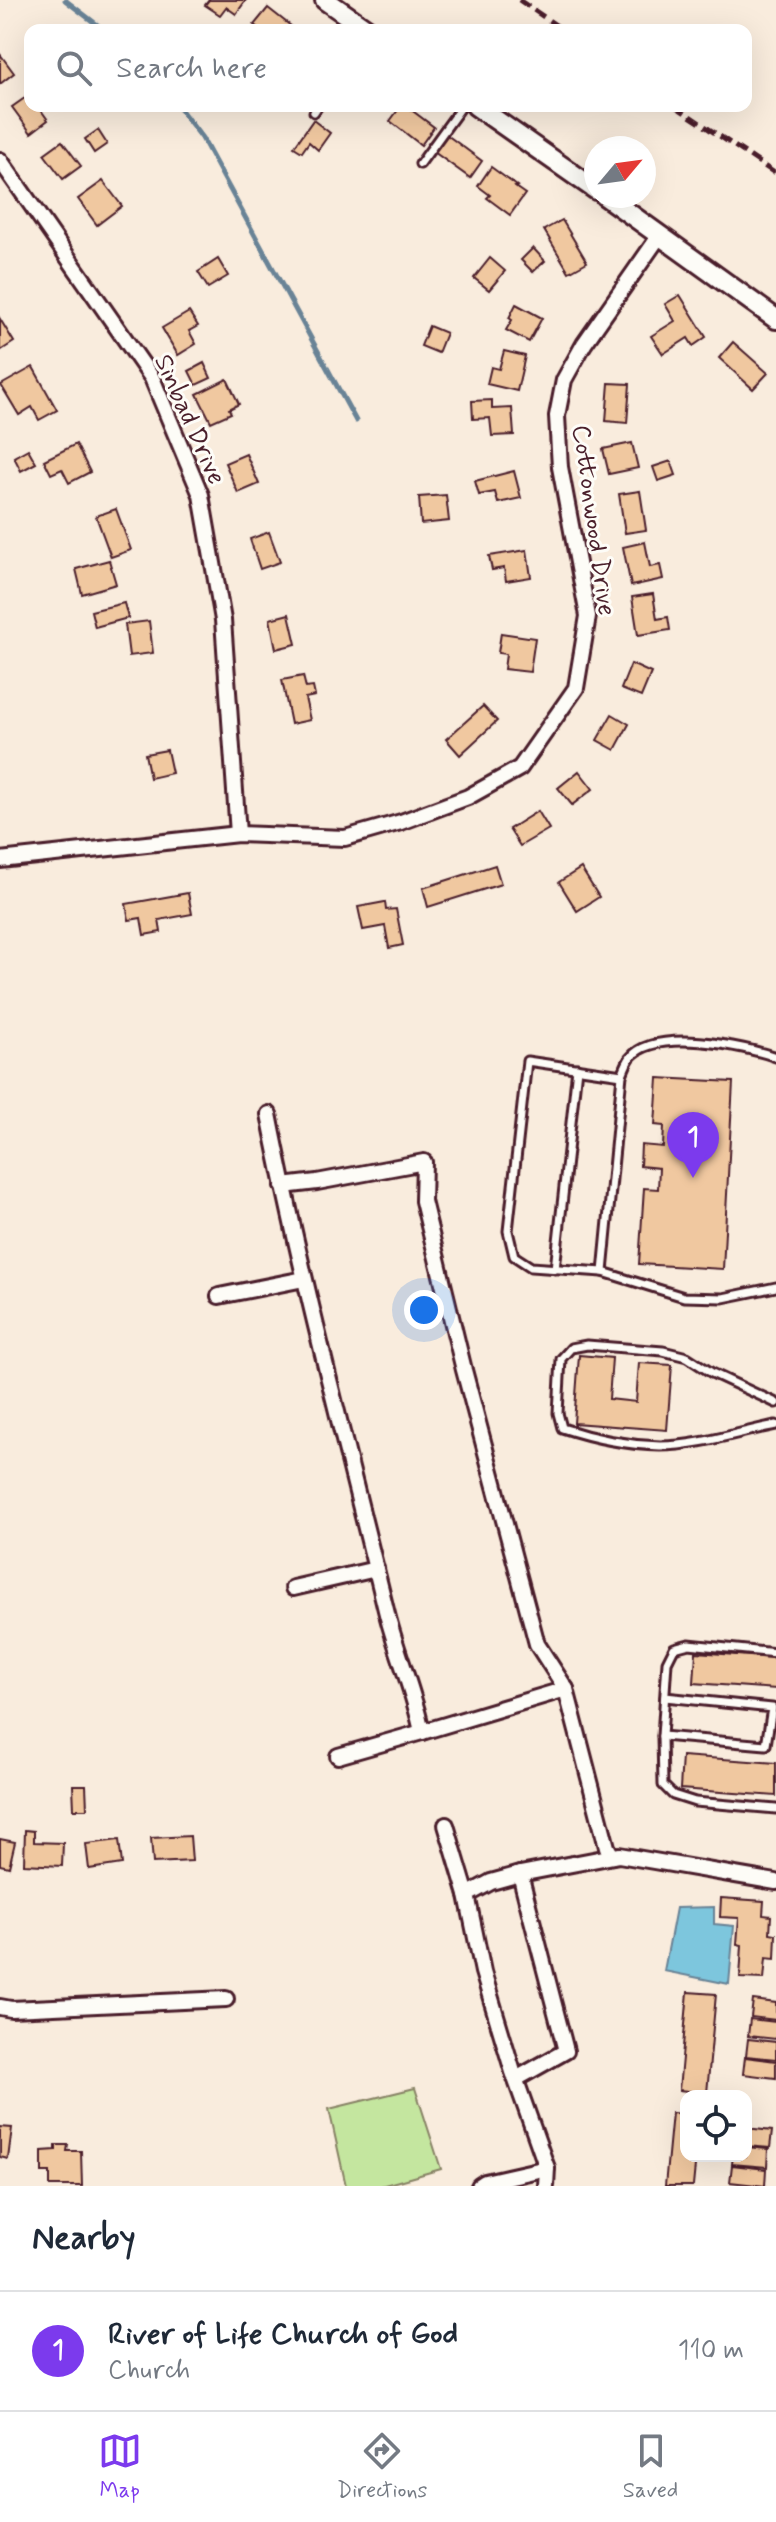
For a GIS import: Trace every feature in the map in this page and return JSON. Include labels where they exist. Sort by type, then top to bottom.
[{"type":"street","points":[[325,0],[359,24]]},
{"type":"street","points":[[485,112],[584,182]]},
{"type":"street","name":"Sinbad Drive","points":[[0,160],[152,378],[201,495],[223,620],[238,834]]},
{"type":"street","points":[[622,208],[776,319]]},
{"type":"street","name":"Cottonwood Drive","points":[[0,860],[238,834],[345,838],[401,822],[468,797],[520,768],[576,688],[588,616],[560,467],[557,416],[564,380],[584,344],[660,235]]},
{"type":"street","points":[[269,1114],[304,1279],[391,1632],[422,1732]]},
{"type":"street","points":[[283,1186],[424,1162],[423,1201],[464,1370],[537,1644],[566,1689],[607,1847],[612,1856]]},
{"type":"street","points":[[219,1296],[304,1279]]},
{"type":"street","points":[[293,1588],[376,1569]]},
{"type":"street","points":[[338,1756],[566,1689]]},
{"type":"street","points":[[446,1825],[467,1895],[483,1972],[547,2168],[546,2186]]},
{"type":"street","points":[[467,1895],[491,1882],[520,1874],[619,1855],[776,1882]]},
{"type":"street","points":[[516,2079],[566,2051],[520,1874]]},
{"type":"street","points":[[0,2007],[226,1999]]},
{"type":"street","points":[[479,2186],[547,2168]]},
{"type":"lane","points":[[420,164],[458,112]]},
{"type":"lane","points":[[603,1272],[622,1075],[631,1057],[650,1045],[676,1042],[721,1044],[776,1057]]},
{"type":"lane","points":[[622,1075],[527,1061],[508,1231],[514,1256],[531,1267],[603,1272],[684,1297],[723,1298],[776,1287]]},
{"type":"lane","points":[[555,1269],[577,1068]]},
{"type":"lane","points":[[776,1403],[712,1373],[687,1357],[663,1351],[587,1345],[571,1348],[561,1359],[558,1413],[562,1428],[588,1437],[661,1446],[776,1425]]},
{"type":"lane","points":[[776,1653],[689,1644],[674,1648],[667,1662],[662,1736],[663,1785],[673,1795],[695,1802],[776,1809]]},
{"type":"lane","points":[[662,1736],[766,1745],[772,1708],[665,1697]]},
{"type":"green space","points":[[415,2088],[441,2169],[381,2186],[346,2186],[329,2109]]},
{"type":"water","points":[[714,1907],[714,1924],[734,1926],[729,1984],[664,1971],[676,1908]]},
{"type":"building","points":[[209,0],[246,0],[236,14],[226,7],[220,15],[205,5]]},
{"type":"building","points":[[268,8],[288,24],[255,24]]},
{"type":"building","points":[[0,54],[14,73],[0,84]]},
{"type":"building","points":[[24,99],[24,112],[42,112],[48,120],[31,133],[12,107]]},
{"type":"building","points":[[397,112],[414,112],[434,127],[421,145],[390,121]]},
{"type":"building","points":[[313,120],[330,133],[318,150],[309,142],[302,152],[294,147]]},
{"type":"building","points":[[98,130],[107,144],[94,153],[85,139]]},
{"type":"building","points":[[447,135],[482,161],[470,178],[434,152]]},
{"type":"building","points":[[62,141],[81,166],[63,179],[44,154]]},
{"type":"building","points":[[491,167],[525,194],[510,215],[487,198],[490,195],[478,186]]},
{"type":"building","points":[[103,181],[122,206],[97,225],[78,199]]},
{"type":"building","points":[[562,220],[587,262],[569,272],[544,230]]},
{"type":"building","points":[[533,248],[545,261],[533,272],[521,260]]},
{"type":"building","points":[[490,258],[505,271],[489,290],[474,278]]},
{"type":"building","points":[[218,259],[228,276],[208,288],[198,272]]},
{"type":"building","points":[[680,295],[706,337],[693,346],[688,338],[663,354],[651,336],[675,321],[665,304]]},
{"type":"building","points":[[516,304],[542,318],[529,342],[506,330]]},
{"type":"building","points":[[189,312],[198,326],[189,331],[196,344],[178,355],[162,328]]},
{"type":"building","points":[[0,319],[14,342],[0,351]]},
{"type":"building","points":[[429,326],[446,333],[438,353],[421,346]]},
{"type":"building","points":[[733,342],[768,373],[753,389],[719,358]]},
{"type":"building","points":[[504,351],[525,356],[517,391],[487,384],[491,367],[499,369]]},
{"type":"building","points":[[204,363],[211,378],[196,385],[189,371]]},
{"type":"building","points":[[33,367],[57,410],[39,420],[32,407],[19,415],[1,385]]},
{"type":"building","points":[[227,379],[239,404],[229,409],[231,413],[211,422],[197,394]]},
{"type":"building","points":[[609,383],[630,384],[627,423],[606,421]]},
{"type":"building","points":[[492,400],[492,409],[512,408],[514,435],[492,436],[490,418],[473,419],[472,401]]},
{"type":"building","points":[[632,443],[638,468],[609,474],[603,449]]},
{"type":"building","points":[[76,444],[90,472],[69,483],[62,469],[51,474],[44,460]]},
{"type":"building","points":[[28,449],[36,463],[21,471],[14,457]]},
{"type":"building","points":[[246,454],[259,484],[238,493],[225,463]]},
{"type":"building","points":[[671,461],[676,475],[658,481],[653,467]]},
{"type":"building","points":[[514,471],[521,498],[498,503],[495,492],[479,495],[475,481]]},
{"type":"building","points":[[640,491],[646,530],[625,533],[619,494]]},
{"type":"building","points":[[446,495],[449,521],[421,524],[419,497]]},
{"type":"building","points":[[116,509],[131,550],[111,557],[96,516]]},
{"type":"building","points":[[269,532],[280,562],[260,569],[250,539]]},
{"type":"building","points":[[645,542],[650,567],[660,565],[663,579],[631,586],[623,547]]},
{"type":"building","points":[[527,550],[531,577],[506,581],[504,568],[492,570],[489,556]]},
{"type":"building","points":[[109,560],[116,584],[82,594],[76,569]]},
{"type":"building","points":[[653,594],[657,619],[668,617],[670,630],[638,635],[632,597]]},
{"type":"building","points":[[124,603],[128,618],[95,627],[91,611]]},
{"type":"building","points":[[289,614],[296,644],[276,649],[270,619]]},
{"type":"building","points":[[149,621],[153,653],[129,656],[125,624]]},
{"type":"building","points":[[501,633],[535,638],[530,672],[504,669],[506,654],[498,653]]},
{"type":"building","points":[[631,664],[651,673],[641,697],[621,689]]},
{"type":"building","points":[[303,676],[306,688],[313,687],[315,696],[305,698],[310,720],[291,724],[282,680]]},
{"type":"building","points":[[483,706],[497,721],[460,755],[446,739]]},
{"type":"building","points":[[612,714],[629,724],[615,750],[597,740]]},
{"type":"building","points":[[167,750],[172,773],[150,778],[145,754]]},
{"type":"building","points":[[579,771],[593,789],[572,805],[558,788]]},
{"type":"building","points":[[538,811],[549,829],[520,846],[509,829]]},
{"type":"building","points":[[495,865],[501,884],[428,907],[423,888]]},
{"type":"building","points":[[581,868],[599,897],[577,911],[559,882]]},
{"type":"building","points":[[188,893],[192,914],[159,920],[161,932],[144,935],[141,918],[129,920],[126,904]]},
{"type":"building","points":[[385,902],[386,910],[396,909],[403,945],[389,948],[385,926],[363,930],[358,907]]},
{"type":"building","points":[[658,1078],[733,1082],[723,1269],[639,1264],[644,1188],[658,1189],[659,1168],[640,1166],[641,1145],[663,1147],[664,1126],[655,1125]]},
{"type":"building","points":[[579,1355],[612,1358],[609,1399],[636,1402],[639,1363],[672,1365],[667,1430],[574,1423]]},
{"type":"building","points":[[696,1652],[776,1658],[776,1689],[694,1683]]},
{"type":"building","points":[[682,1756],[776,1763],[776,1796],[680,1789]]},
{"type":"building","points":[[73,1785],[86,1785],[87,1809],[74,1809]]},
{"type":"building","points":[[25,1830],[34,1831],[34,1842],[63,1843],[62,1866],[24,1864]]},
{"type":"building","points":[[190,1836],[192,1861],[153,1863],[151,1838]]},
{"type":"building","points":[[0,1839],[15,1842],[9,1867],[0,1865]]},
{"type":"building","points":[[119,1840],[122,1864],[89,1869],[86,1844]]},
{"type":"building","points":[[721,1898],[764,1901],[763,1915],[771,1916],[770,1933],[776,1934],[775,1959],[766,1958],[764,1979],[740,1978],[742,1945],[737,1944],[739,1918],[720,1917]]},
{"type":"building","points":[[688,1992],[716,1994],[707,2090],[679,2090]]},
{"type":"building","points":[[753,2000],[776,2003],[776,2020],[751,2017]]},
{"type":"building","points":[[750,2019],[776,2022],[776,2039],[748,2036]]},
{"type":"building","points":[[748,2039],[776,2042],[776,2059],[746,2056]]},
{"type":"building","points":[[745,2057],[776,2061],[776,2078],[743,2074]]},
{"type":"building","points":[[672,2113],[680,2114],[680,2162],[695,2162],[693,2186],[665,2186]]},
{"type":"building","points":[[0,2127],[12,2128],[8,2159],[0,2157]]},
{"type":"building","points":[[752,2129],[772,2131],[770,2148],[752,2146]]},
{"type":"building","points":[[56,2145],[68,2145],[67,2151],[81,2151],[82,2186],[50,2186],[50,2172],[42,2172],[42,2151],[56,2150]]},
{"type":"building","points":[[752,2148],[768,2149],[767,2167],[732,2164],[752,2162]]},
{"type":"building","points":[[732,2165],[766,2169],[765,2186],[730,2182]]},
{"type":"waterway","points":[[65,0],[96,24]]},
{"type":"waterway","points":[[182,112],[202,138],[356,421]]},
{"type":"railway","points":[[519,0],[554,24]]},
{"type":"railway","points":[[684,112],[776,174]]},
{"type":"place","name":"River of Life Church of God","points":[[693,1178]]}]
